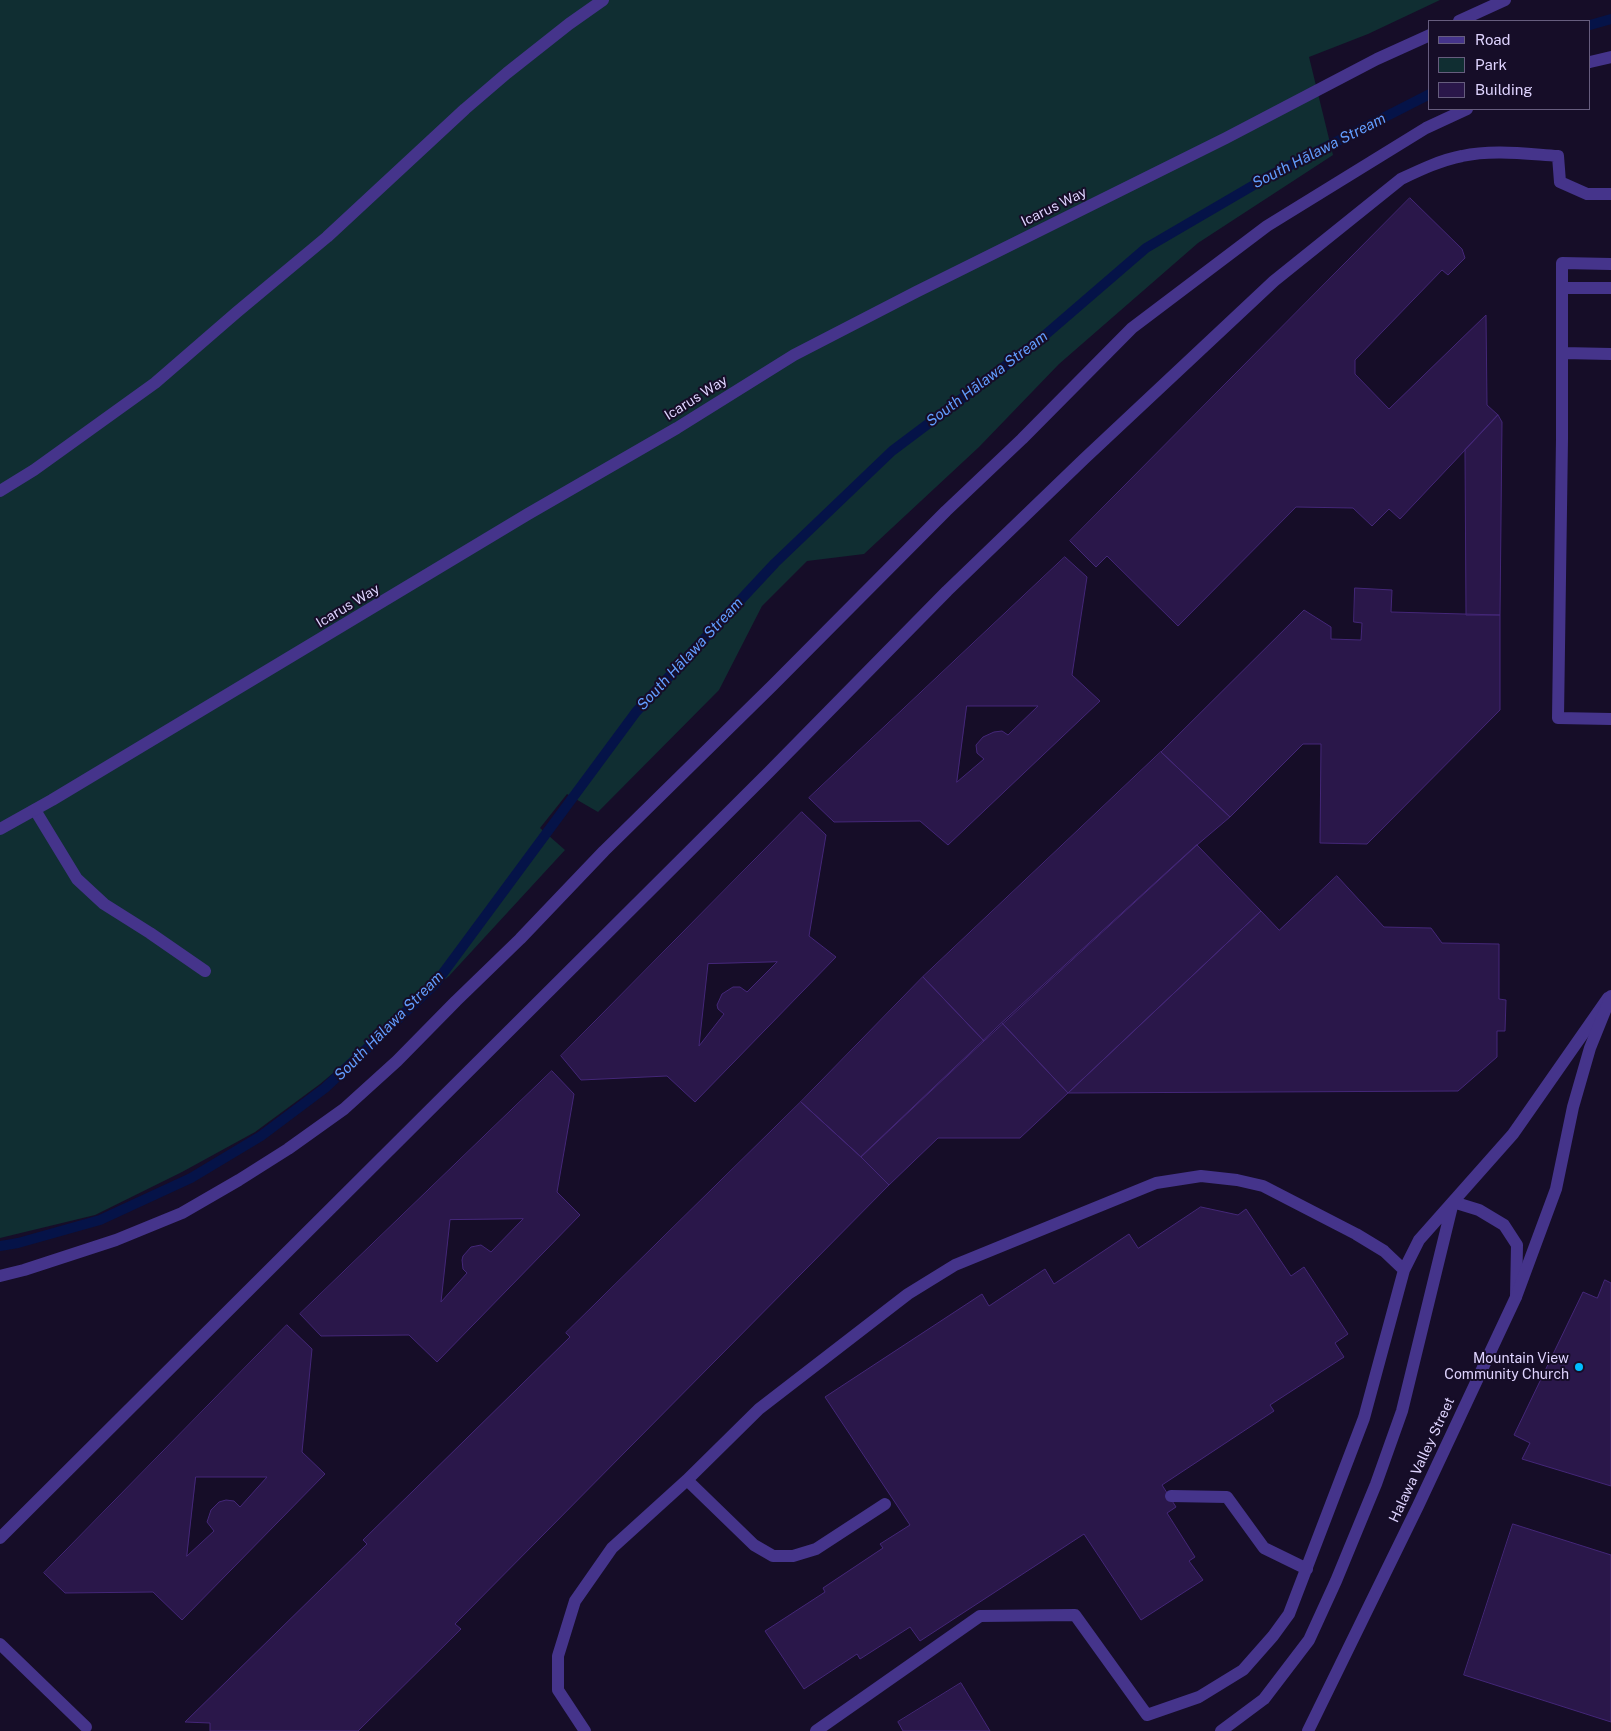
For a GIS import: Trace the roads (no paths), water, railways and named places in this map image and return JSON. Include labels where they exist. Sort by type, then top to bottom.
[{"type":"street","points":[[0,491],[34,470],[155,383],[327,237],[472,103],[569,24],[603,0]]},
{"type":"street","points":[[1461,20],[1505,0]]},
{"type":"street","name":"Icarus Way","points":[[0,829],[327,636],[528,514],[677,428],[794,355],[916,292],[1226,138],[1377,59],[1428,36]]},
{"type":"street","points":[[1591,62],[1611,57]]},
{"type":"street","points":[[0,1276],[116,1240],[182,1213],[288,1149],[344,1109],[397,1060],[520,939],[604,851],[1132,328],[1267,226],[1426,128],[1464,110]]},
{"type":"street","points":[[0,1538],[768,773],[947,591],[1084,459],[1274,281],[1400,179],[1421,169],[1462,156],[1506,152],[1558,156],[1560,182],[1587,194],[1611,194]]},
{"type":"street","points":[[1611,264],[1562,263],[1563,353],[1558,718],[1611,719]]},
{"type":"street","points":[[1562,288],[1611,288]]},
{"type":"street","points":[[1563,353],[1611,354]]},
{"type":"street","points":[[35,810],[77,879],[104,904],[150,932],[205,972]]},
{"type":"street","points":[[816,1731],[980,1616],[1075,1615],[1147,1715],[1198,1697],[1243,1670],[1273,1636],[1289,1614],[1364,1418],[1404,1270],[1419,1240],[1513,1134],[1611,994]]},
{"type":"street","name":"Halawa Valley Street","points":[[1308,1731],[1418,1506],[1516,1297],[1556,1189],[1573,1107],[1590,1048],[1611,994]]},
{"type":"street","points":[[584,1731],[558,1690],[558,1656],[575,1601],[612,1548],[687,1480],[759,1409],[908,1294],[955,1265],[1156,1184],[1201,1176],[1237,1180],[1263,1186],[1356,1234],[1384,1251],[1404,1270]]},
{"type":"street","points":[[1453,1202],[1479,1210],[1504,1225],[1517,1245],[1516,1297]]},
{"type":"street","points":[[1221,1731],[1264,1699],[1309,1640],[1336,1581],[1376,1484],[1402,1411],[1453,1202]]},
{"type":"street","points":[[687,1480],[754,1545],[773,1556],[793,1556],[816,1549],[884,1504]]},
{"type":"street","points":[[1172,1496],[1227,1497],[1264,1548],[1307,1569]]},
{"type":"street","points":[[0,1644],[86,1727]]},
{"type":"waterway","name":"South Hālawa Stream","points":[[1591,25],[1611,19]]},
{"type":"waterway","name":"South Hālawa Stream","points":[[0,1246],[18,1243],[100,1220],[191,1178],[261,1136],[325,1088],[435,984],[636,712],[775,563],[892,451],[1037,342],[1146,248],[1271,175],[1428,95]]},
{"type":"place","name":"Mountain View Community Church","points":[[1579,1367]]}]
